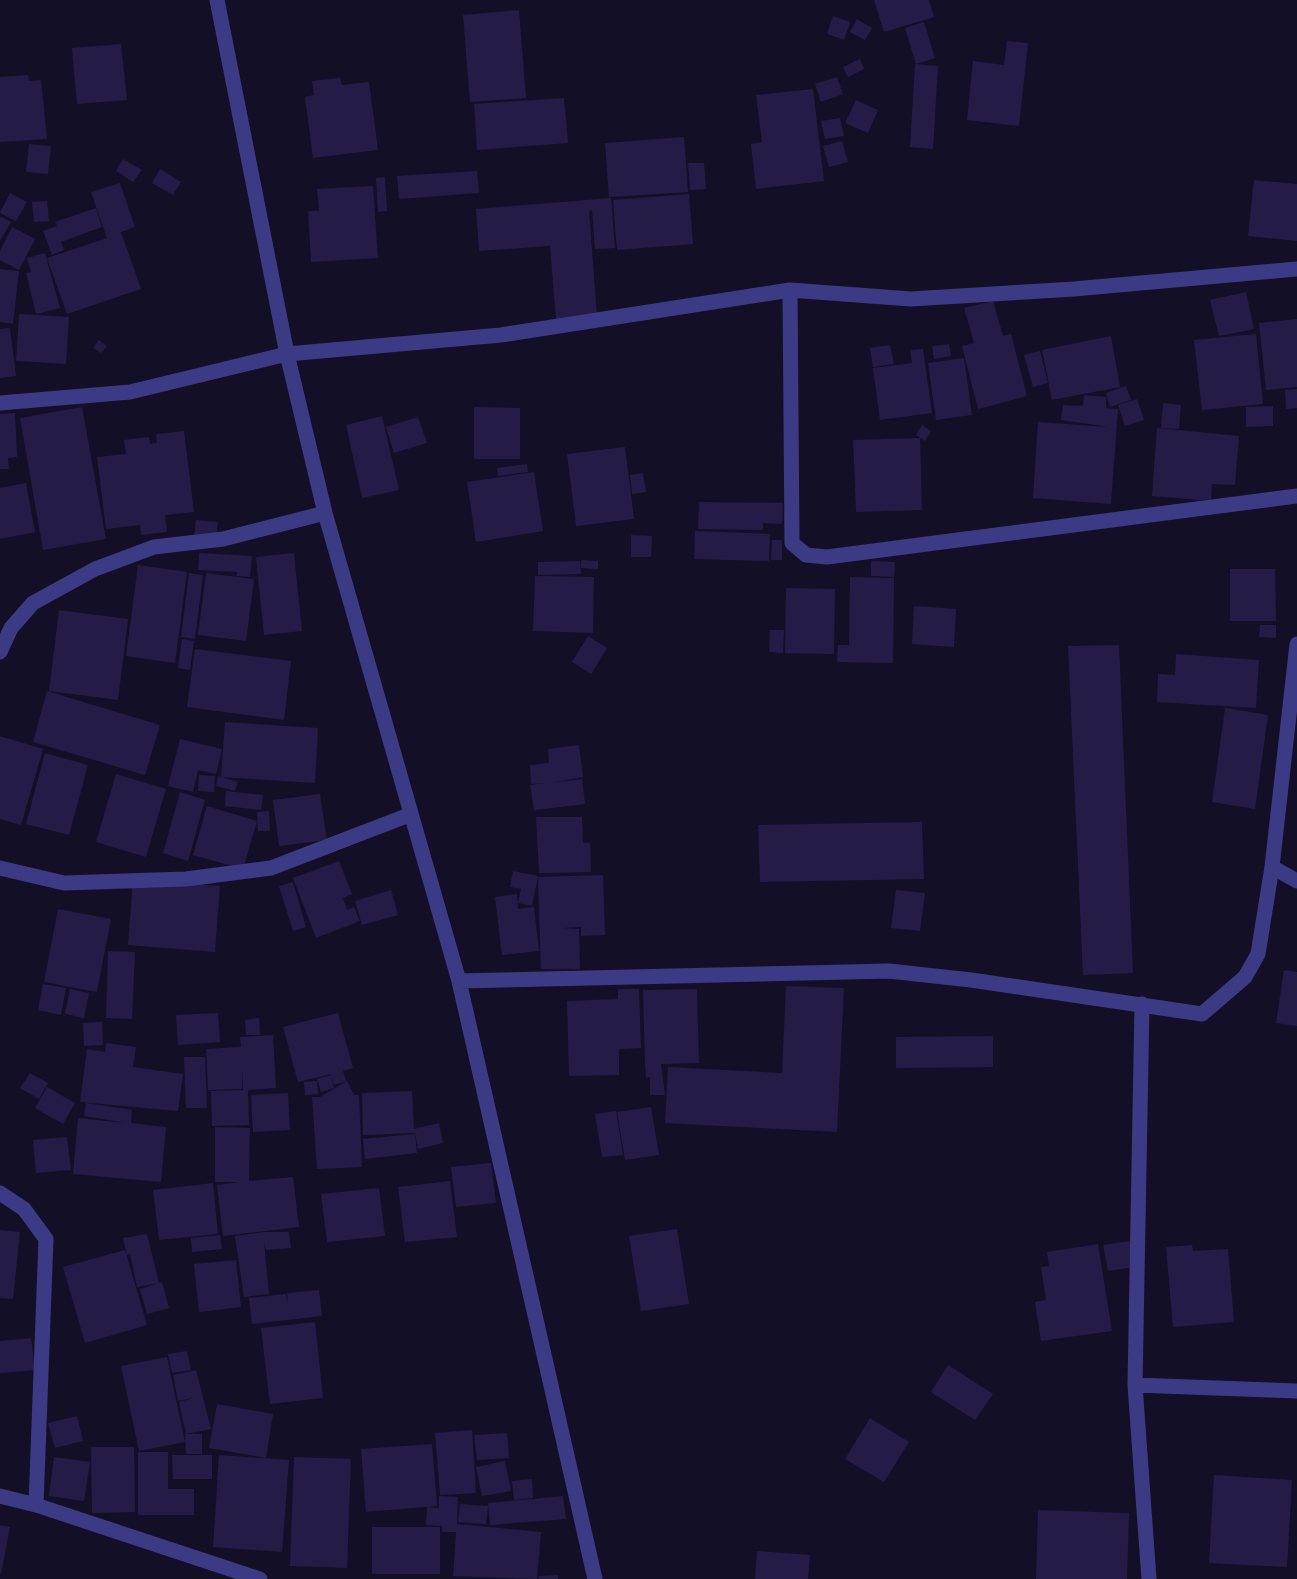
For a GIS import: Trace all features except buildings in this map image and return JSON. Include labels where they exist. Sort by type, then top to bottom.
[{"type":"street","points":[[217,0],[287,354],[325,513],[459,981],[595,1579]]},
{"type":"street","points":[[0,403],[130,392],[287,354],[501,335],[790,290],[911,299],[1074,289],[1297,268]]},
{"type":"street","points":[[790,290],[792,543],[806,555],[827,557],[1297,496]]},
{"type":"street","points":[[0,652],[11,628],[33,603],[95,568],[154,548],[223,538],[325,513]]},
{"type":"street","points":[[459,981],[889,971],[1202,1014],[1245,977],[1258,954],[1272,867],[1297,644]]},
{"type":"street","points":[[0,868],[64,883],[186,879],[271,868],[410,814]]},
{"type":"street","points":[[1272,867],[1297,881]]},
{"type":"street","points":[[1142,1004],[1135,1385],[1149,1579]]},
{"type":"street","points":[[0,1193],[24,1209],[46,1239],[36,1505]]},
{"type":"street","points":[[1135,1385],[1297,1391]]},
{"type":"street","points":[[0,1496],[36,1505],[260,1579]]}]
